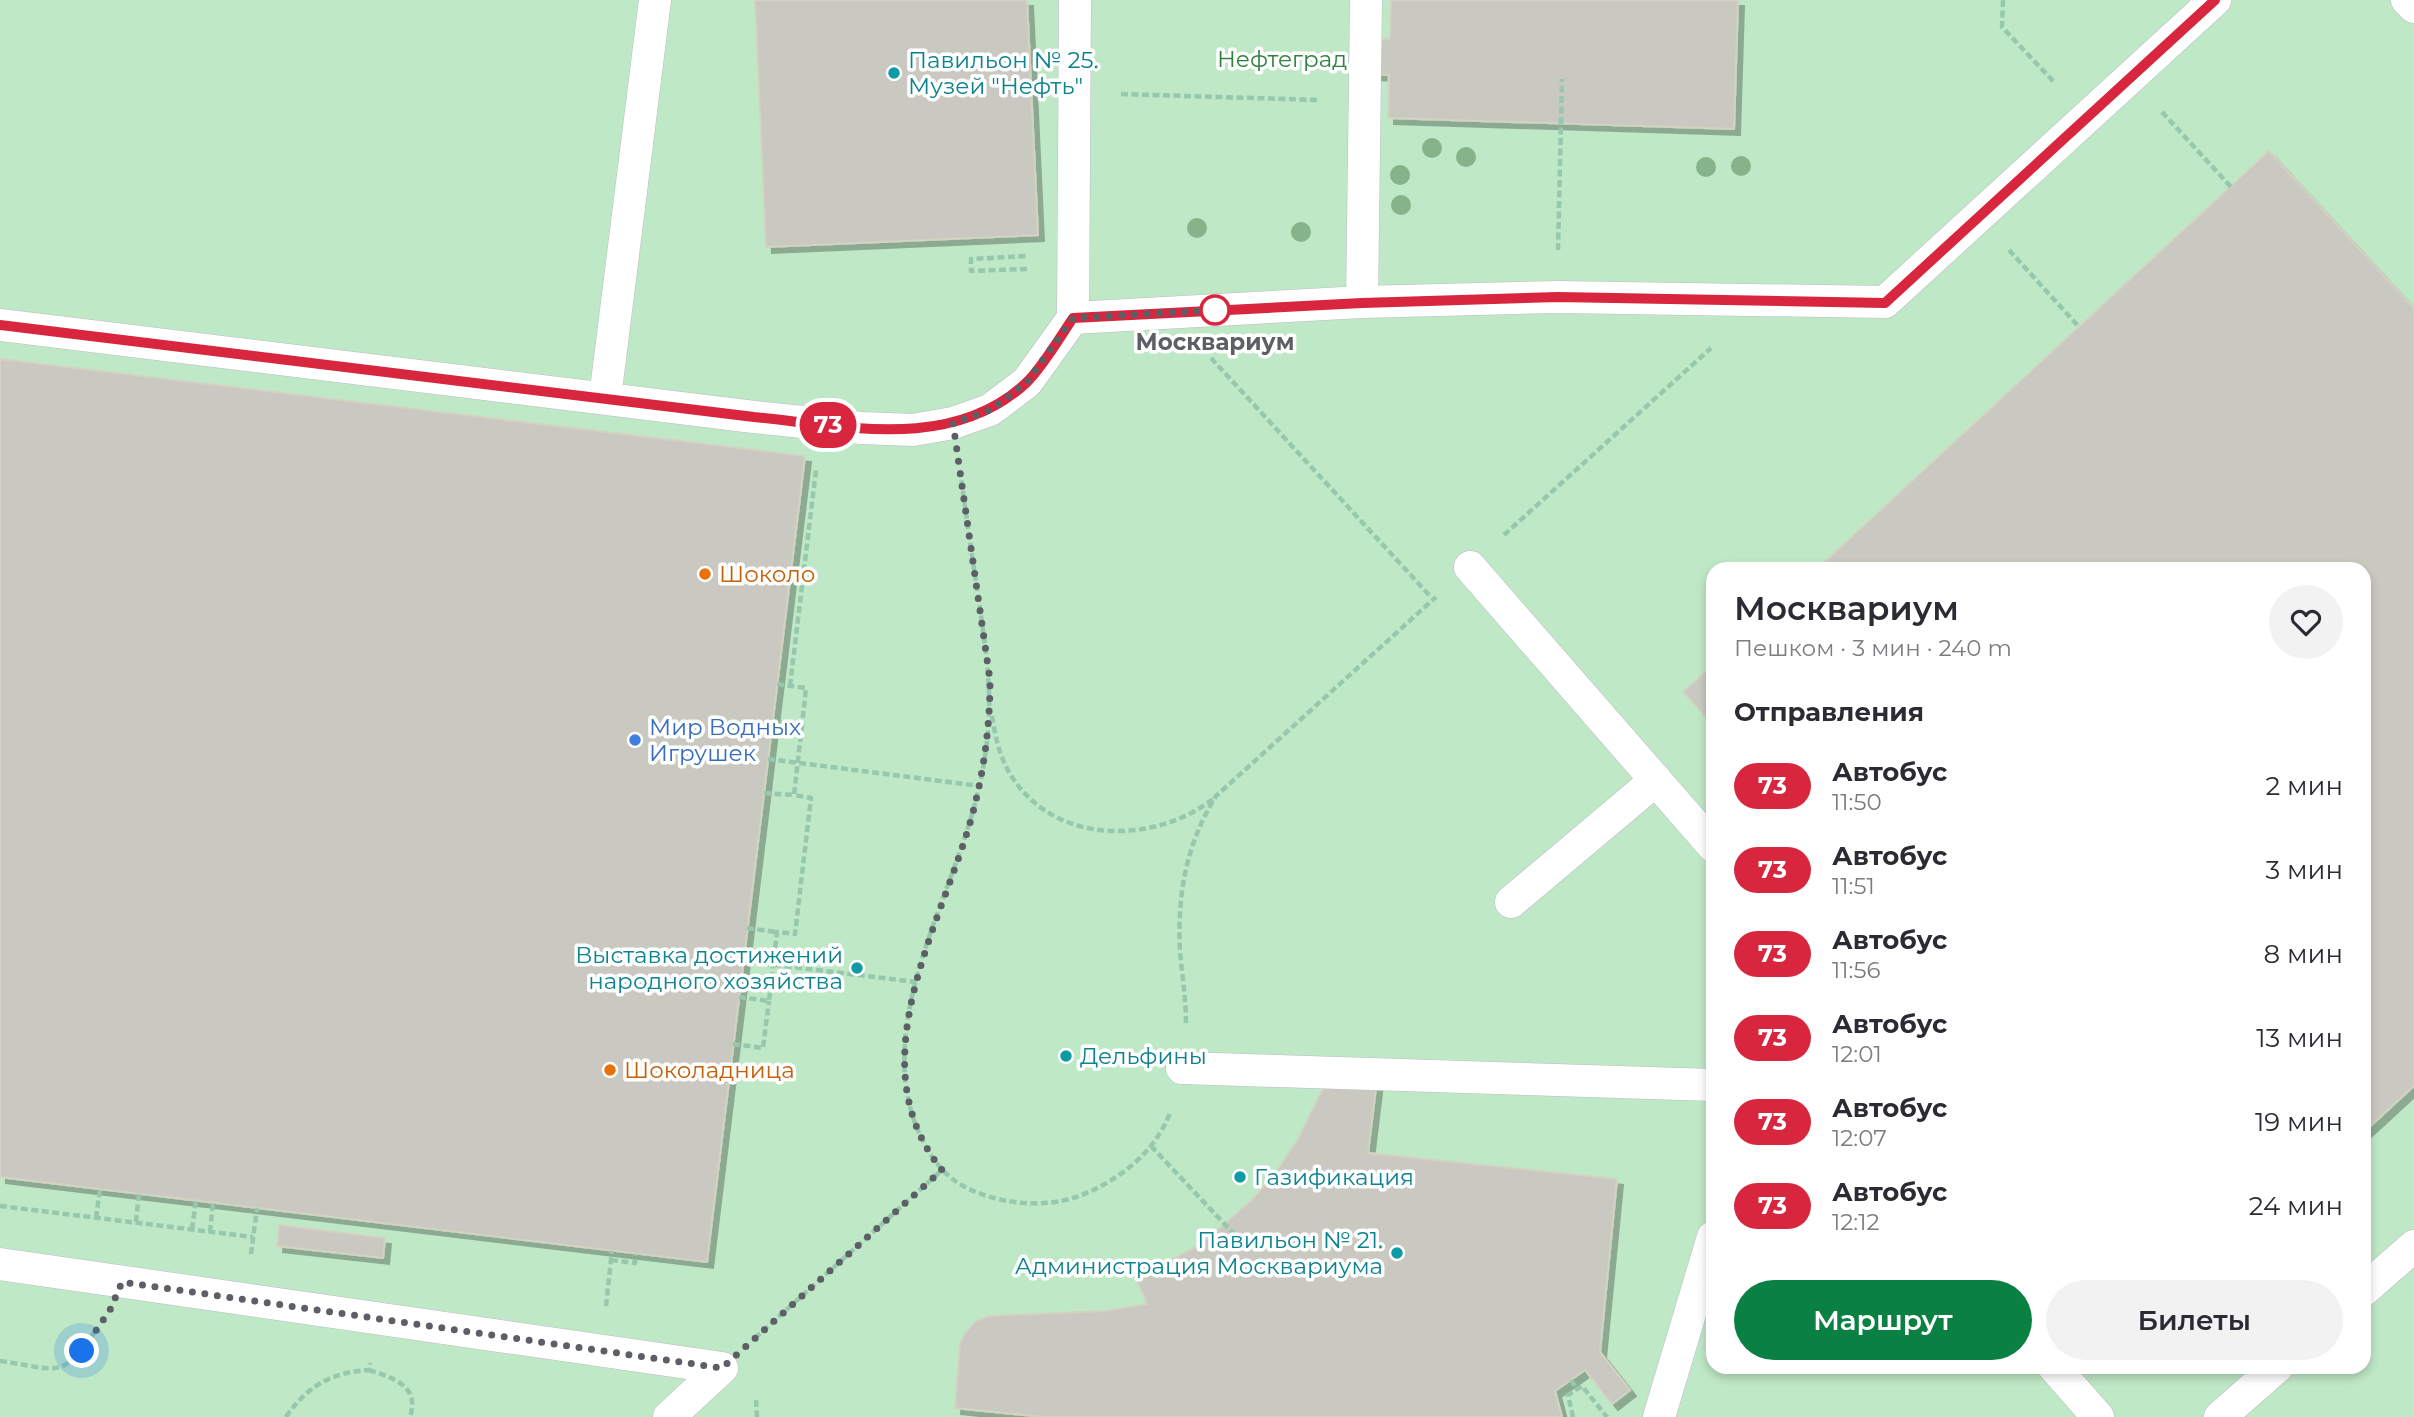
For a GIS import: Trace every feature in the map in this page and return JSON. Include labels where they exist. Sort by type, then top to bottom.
[{"type":"lane","points":[[605,398],[655,0]]},
{"type":"lane","points":[[0,325],[822,424],[913,430],[953,423],[990,410],[1027,382],[1073,318],[1075,0]]},
{"type":"lane","points":[[1362,303],[1366,0]]},
{"type":"lane","points":[[1073,318],[1362,303],[1558,297],[1885,303],[2215,0]]},
{"type":"lane","points":[[2407,0],[2414,7]]},
{"type":"lane","points":[[1470,566],[1706,838]]},
{"type":"lane","points":[[1511,902],[1656,780]]},
{"type":"lane","points":[[1182,1068],[1706,1085]]},
{"type":"lane","points":[[2371,1284],[2414,1246]]},
{"type":"lane","points":[[1659,1417],[1706,1260]]},
{"type":"lane","points":[[0,1264],[722,1368]]},
{"type":"lane","points":[[669,1417],[722,1368]]},
{"type":"lane","points":[[2060,1374],[2098,1417]]},
{"type":"lane","points":[[2220,1417],[2269,1374]]},
{"type":"path","points":[[2003,0],[2002,27],[2088,117]]},
{"type":"path","points":[[1558,297],[1562,79]]},
{"type":"path","points":[[1074,94],[1364,101]]},
{"type":"path","points":[[2171,122],[2231,187]]},
{"type":"path","points":[[978,259],[971,259],[971,271],[1034,269]]},
{"type":"path","points":[[2025,267],[2080,327]]},
{"type":"path","points":[[990,697],[996,735],[1008,771],[1033,802],[1063,822],[1099,831],[1144,830],[1184,818],[1216,796],[1763,300]]},
{"type":"path","points":[[1169,313],[1433,600]]},
{"type":"path","points":[[953,423],[990,680],[988,736],[980,786],[916,982],[908,1020],[906,1080],[909,1104],[929,1154],[942,1170],[958,1183],[976,1193],[1027,1204],[1074,1198],[1101,1187],[1127,1171],[1151,1146],[1168,1119],[1179,1090],[1185,1052],[1186,1016],[1179,909],[1187,861],[1197,831],[1216,796]]},
{"type":"path","points":[[790,686],[822,424]]},
{"type":"path","points":[[777,684],[806,688],[794,795]]},
{"type":"path","points":[[772,721],[802,725]]},
{"type":"path","points":[[768,759],[980,786]]},
{"type":"path","points":[[747,928],[795,934],[811,798],[764,793]]},
{"type":"path","points":[[733,1044],[763,1048],[777,932]]},
{"type":"path","points":[[743,961],[916,982]]},
{"type":"path","points":[[739,997],[769,1001]]},
{"type":"path","points":[[1151,1146],[1248,1250]]},
{"type":"path","points":[[722,1368],[942,1170]]},
{"type":"path","points":[[96,1218],[100,1189]]},
{"type":"path","points":[[136,1222],[139,1194]]},
{"type":"path","points":[[192,1229],[195,1201]]},
{"type":"path","points":[[210,1232],[213,1203]]},
{"type":"path","points":[[0,1206],[253,1237],[257,1208]]},
{"type":"path","points":[[611,1260],[635,1263],[636,1254]]},
{"type":"path","points":[[0,1361],[48,1369],[68,1363],[82,1351],[110,1310],[122,1282]]},
{"type":"path","points":[[369,1370],[375,1319]]},
{"type":"path","points":[[286,1417],[300,1400],[334,1375],[369,1370],[388,1376],[402,1384],[411,1394],[413,1406],[410,1417]]},
{"type":"path","points":[[1571,1380],[1577,1390]]},
{"type":"path","points":[[1573,1417],[1569,1395],[1582,1386],[1607,1417]]},
{"type":"green space","name":"Выставка достижений народного хозяйства","points":[[0,0],[2414,0],[2414,1417],[0,1417]]},
{"type":"building","name":"Павильон № 25. Музей \"Нефть\"","points":[[755,0],[1027,0],[1038,235],[766,247]]},
{"type":"building","points":[[1391,0],[1738,0],[1734,129],[1388,118],[1389,75],[1374,74],[1375,39],[1390,39]]},
{"type":"building","points":[[2269,151],[2414,308],[2414,1086],[2371,1126],[2371,562],[1825,562]]},
{"type":"building","points":[[0,359],[805,456],[707,1262],[0,1177]]},
{"type":"building","points":[[1706,671],[1706,717],[1683,692]]},
{"type":"building","name":"Павильон № 21. Администрация Москвариума","points":[[1330,1074],[1377,1079],[1368,1153],[1617,1179],[1600,1352],[1630,1390],[1612,1404],[1585,1370],[1555,1391],[1562,1417],[1044,1417],[955,1408],[960,1344],[975,1322],[988,1316],[1106,1311],[1147,1304],[1135,1276],[1201,1244],[1252,1200],[1276,1172],[1298,1139]]},
{"type":"building","points":[[279,1225],[385,1238],[383,1258],[277,1246]]},
{"type":"bus line","name":"73","points":[[0,325],[754,417],[862,428],[913,430],[953,423],[990,410],[1027,382],[1073,318],[1362,303],[1558,297],[1885,303],[2215,0]]},
{"type":"place","name":"Павильон № 25. Музей \"Нефть\"","points":[[894,73]]},
{"type":"place","name":"Москвариум","points":[[1215,310]]},
{"type":"place","name":"Шоколо","points":[[705,574]]},
{"type":"place","name":"Мир Водных Игрушек","points":[[635,740]]},
{"type":"place","name":"Выставка достижений народного хозяйства","points":[[857,968]]},
{"type":"place","name":"Дельфины","points":[[1066,1056]]},
{"type":"place","name":"Шоколадница","points":[[610,1070]]},
{"type":"place","name":"Газификация","points":[[1240,1177]]},
{"type":"place","name":"Павильон № 21. Администрация Москвариума","points":[[1397,1253]]},
{"type":"route","points":[[82,1351],[110,1310],[122,1282],[722,1368],[942,1170],[929,1154],[909,1104],[905,1053],[909,1009],[980,786],[988,736],[990,697],[990,680],[953,423],[990,410],[1027,382],[1073,318],[1215,310]]},
{"type":"park label","name":"Нефтеград","points":[[1282,59]]}]
